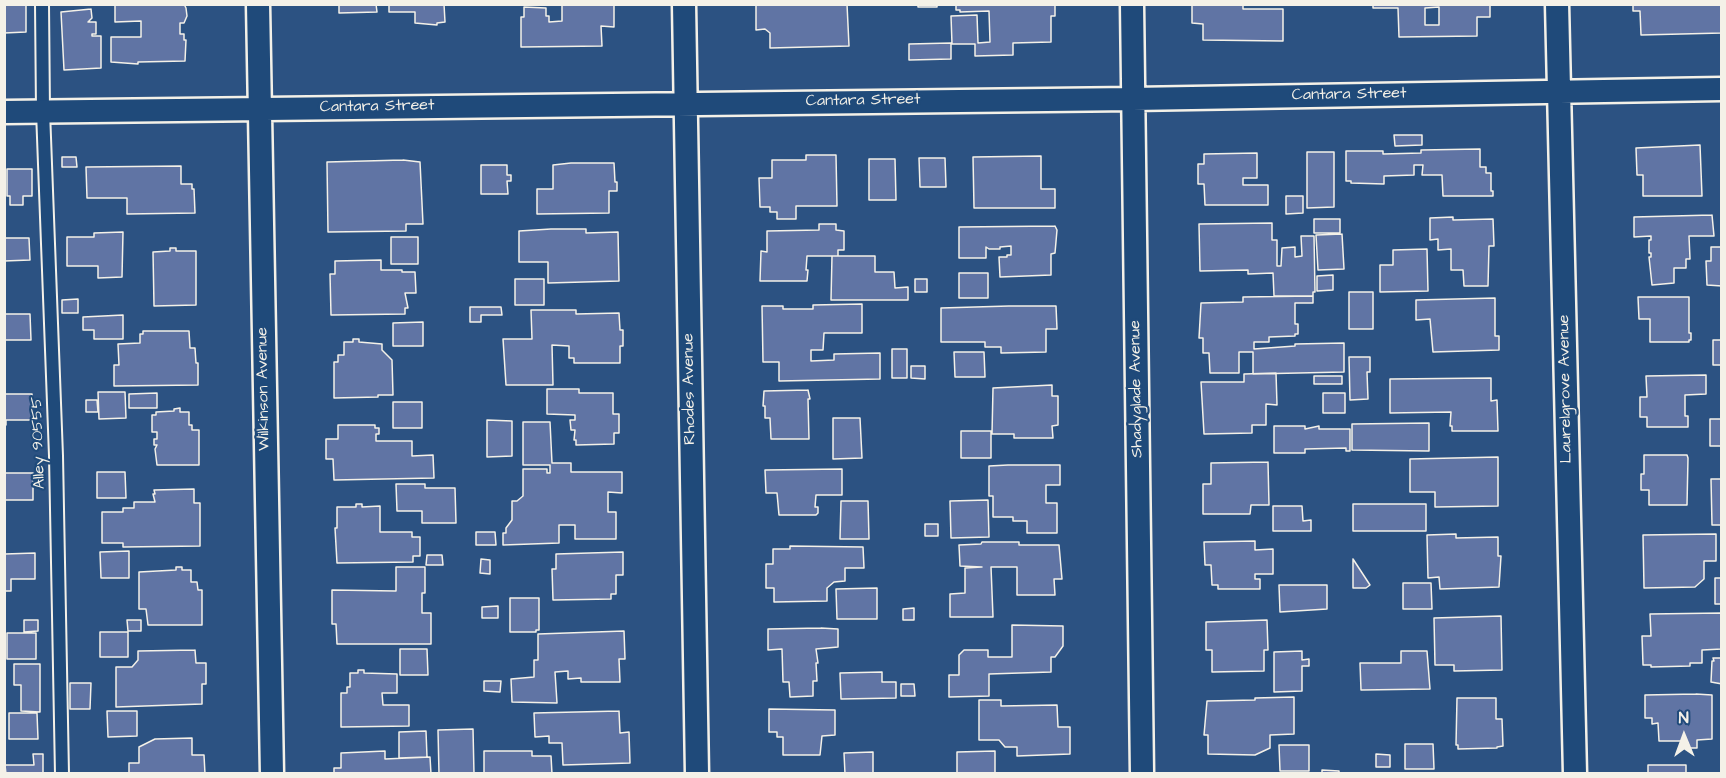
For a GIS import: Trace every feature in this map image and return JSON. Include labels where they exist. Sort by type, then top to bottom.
[{"type":"street","name":"Wilkinson Avenue","points":[[258,4],[272,774]]},
{"type":"street","name":"Rhodes Avenue","points":[[684,4],[697,774]]},
{"type":"street","name":"Shadyglade Avenue","points":[[1132,4],[1142,774]]},
{"type":"street","name":"Laurelgrove Avenue","points":[[1557,4],[1575,774]]},
{"type":"street","name":"Cantara Street","points":[[4,112],[1134,99],[1722,89]]},
{"type":"lane","name":"Alley 90555","points":[[42,4],[56,456],[62,774]]},
{"type":"building","points":[[4,4],[26,4],[26,32],[4,33]]},
{"type":"building","points":[[115,4],[184,4],[187,16],[184,23],[180,23],[180,34],[184,34],[184,40],[186,40],[185,61],[138,62],[138,64],[111,62],[111,37],[141,37],[141,21],[115,22]]},
{"type":"building","points":[[339,4],[376,4],[377,12],[339,13]]},
{"type":"building","points":[[389,4],[444,4],[445,22],[437,23],[437,25],[415,23],[415,12],[389,12]]},
{"type":"building","points":[[562,4],[614,4],[614,27],[601,26],[602,46],[521,47],[521,17],[524,17],[524,7],[546,8],[549,22],[562,21]]},
{"type":"building","points":[[756,4],[847,4],[849,46],[770,48],[770,33],[765,29],[756,30]]},
{"type":"building","points":[[918,4],[937,4],[937,7],[918,7]]},
{"type":"building","points":[[956,4],[1055,4],[1055,16],[1051,16],[1051,42],[1013,43],[1013,55],[975,56],[975,44],[952,44],[951,16],[977,15],[978,43],[990,42],[989,11],[960,12],[956,10]]},
{"type":"building","points":[[1192,4],[1243,4],[1243,9],[1283,9],[1283,41],[1203,40],[1203,24],[1192,23]]},
{"type":"building","points":[[1373,4],[1490,4],[1490,17],[1477,17],[1477,36],[1399,37],[1398,8],[1373,8]],"holes":[[[1439,7],[1439,25],[1425,25],[1425,8]]]},
{"type":"building","points":[[1633,4],[1722,4],[1722,33],[1641,35],[1640,11],[1633,11]]},
{"type":"building","points":[[91,9],[92,18],[88,22],[96,22],[96,34],[92,36],[101,36],[101,68],[64,70],[61,12]]},
{"type":"building","points":[[951,43],[951,59],[909,60],[909,44]]},
{"type":"building","points":[[1394,135],[1422,135],[1422,145],[1395,146]]},
{"type":"building","points":[[1700,145],[1702,196],[1643,196],[1643,175],[1637,175],[1636,148]]},
{"type":"building","points":[[1480,149],[1480,167],[1486,167],[1486,173],[1491,173],[1493,196],[1443,196],[1442,175],[1422,175],[1423,165],[1414,165],[1414,175],[1384,176],[1384,184],[1346,181],[1346,151],[1383,151],[1383,154],[1421,153],[1421,150]]},
{"type":"building","points":[[1307,152],[1334,152],[1334,207],[1307,208]]},
{"type":"building","points":[[1257,153],[1257,178],[1243,178],[1243,185],[1268,185],[1268,205],[1205,205],[1204,184],[1198,184],[1198,164],[1204,164],[1204,154]]},
{"type":"building","points":[[806,155],[836,155],[837,206],[796,206],[796,219],[777,219],[777,212],[770,212],[770,207],[760,207],[759,178],[772,178],[772,160],[806,160]]},
{"type":"building","points":[[1041,156],[1041,189],[1055,189],[1055,208],[974,208],[973,157]]},
{"type":"building","points":[[62,157],[76,157],[77,167],[62,167]]},
{"type":"building","points":[[919,158],[945,158],[946,187],[920,187]]},
{"type":"building","points":[[869,159],[895,159],[896,200],[869,200]]},
{"type":"building","points":[[403,160],[420,162],[423,224],[406,224],[406,231],[328,232],[327,162]]},
{"type":"building","points":[[614,163],[617,191],[609,191],[609,213],[537,214],[537,189],[553,189],[553,165]]},
{"type":"building","points":[[481,165],[507,165],[507,175],[511,175],[511,181],[507,181],[508,194],[481,194]]},
{"type":"building","points":[[181,166],[181,184],[192,184],[192,189],[194,189],[195,213],[127,214],[127,198],[87,198],[86,167]]},
{"type":"building","points":[[7,169],[32,169],[32,196],[23,196],[23,205],[10,205],[10,196],[7,196]]},
{"type":"building","points":[[1286,196],[1303,196],[1303,213],[1286,214]]},
{"type":"building","points":[[1712,215],[1714,236],[1689,236],[1690,259],[1686,259],[1686,268],[1674,268],[1674,283],[1652,285],[1649,257],[1651,257],[1649,240],[1651,236],[1634,237],[1634,217]]},
{"type":"building","points":[[1453,217],[1453,220],[1493,219],[1494,246],[1489,246],[1488,286],[1464,286],[1463,270],[1451,270],[1451,249],[1438,250],[1438,239],[1430,240],[1430,218]]},
{"type":"building","points":[[1314,219],[1340,219],[1340,233],[1314,233]]},
{"type":"building","points":[[1272,223],[1272,240],[1277,240],[1277,266],[1281,266],[1282,248],[1295,247],[1295,257],[1302,256],[1301,236],[1314,236],[1315,292],[1313,296],[1274,296],[1273,273],[1248,274],[1248,270],[1200,271],[1199,224]]},
{"type":"building","points":[[819,224],[836,224],[836,230],[844,231],[844,250],[838,250],[838,256],[807,256],[807,281],[760,281],[761,251],[767,252],[767,231],[819,230]]},
{"type":"building","points":[[1055,226],[1057,230],[1055,253],[1051,254],[1051,275],[1000,277],[999,257],[1011,255],[1011,246],[1000,247],[1000,249],[986,247],[986,258],[959,258],[959,227]]},
{"type":"building","points":[[586,229],[586,233],[618,232],[619,281],[548,283],[548,262],[519,262],[519,231]]},
{"type":"building","points":[[123,232],[122,277],[98,278],[98,266],[67,266],[67,237],[94,237],[94,233]]},
{"type":"building","points":[[1342,234],[1344,269],[1318,270],[1316,235]]},
{"type":"building","points":[[391,237],[418,237],[418,264],[391,264]]},
{"type":"building","points":[[4,238],[29,238],[30,260],[4,261]]},
{"type":"building","points":[[1711,247],[1722,247],[1722,286],[1707,285],[1706,261],[1711,261]]},
{"type":"building","points":[[170,248],[176,248],[176,251],[196,251],[196,305],[154,306],[153,252],[170,251]]},
{"type":"building","points":[[1427,249],[1428,291],[1380,292],[1380,265],[1393,265],[1393,250]]},
{"type":"building","points":[[832,256],[875,256],[875,272],[894,272],[895,288],[908,287],[908,300],[831,300]]},
{"type":"building","points":[[381,260],[381,270],[415,272],[416,293],[405,293],[408,308],[405,308],[405,314],[331,315],[330,274],[335,274],[335,261]]},
{"type":"building","points":[[959,273],[988,273],[988,298],[959,298]]},
{"type":"building","points":[[1333,275],[1333,290],[1317,291],[1317,276]]},
{"type":"building","points":[[515,279],[544,279],[544,305],[515,305]]},
{"type":"building","points":[[915,279],[927,279],[927,292],[915,292]]},
{"type":"building","points":[[1349,292],[1373,292],[1373,329],[1349,329]]},
{"type":"building","points":[[1313,296],[1313,303],[1295,303],[1295,324],[1298,324],[1298,334],[1269,337],[1269,342],[1254,342],[1254,349],[1295,346],[1295,344],[1344,343],[1344,372],[1253,374],[1253,352],[1239,352],[1239,373],[1210,373],[1209,353],[1203,353],[1203,338],[1199,338],[1201,303],[1243,302],[1243,297]]},
{"type":"building","points":[[1638,297],[1689,297],[1691,340],[1689,342],[1650,342],[1650,319],[1639,319]]},
{"type":"building","points":[[1495,298],[1495,336],[1499,336],[1499,350],[1433,352],[1430,319],[1416,320],[1416,300]]},
{"type":"building","points":[[78,299],[78,313],[62,313],[62,300]]},
{"type":"building","points":[[862,304],[862,333],[824,333],[823,350],[811,350],[811,361],[834,360],[834,354],[880,353],[880,379],[779,381],[779,362],[763,362],[762,306],[813,309],[813,305]]},
{"type":"building","points":[[1056,306],[1057,329],[1046,329],[1046,352],[1001,353],[1001,347],[985,347],[985,342],[941,342],[941,308]]},
{"type":"building","points":[[470,307],[501,307],[502,315],[481,315],[481,322],[470,322]]},
{"type":"building","points":[[531,310],[576,310],[576,314],[619,313],[620,330],[623,330],[620,363],[574,363],[574,358],[569,358],[569,346],[552,345],[553,385],[506,385],[503,339],[532,339]]},
{"type":"building","points":[[4,314],[30,314],[31,340],[4,340]]},
{"type":"building","points":[[123,315],[123,339],[94,339],[94,330],[83,330],[83,317]]},
{"type":"building","points":[[423,322],[423,346],[393,346],[393,323]]},
{"type":"building","points":[[143,331],[189,331],[190,348],[195,348],[196,363],[198,363],[198,385],[114,386],[114,365],[119,365],[118,344],[140,343],[140,334],[143,334]]},
{"type":"building","points":[[353,339],[359,339],[359,342],[382,344],[382,350],[392,360],[393,395],[334,398],[334,362],[338,362],[338,355],[344,355],[344,342],[353,342]]},
{"type":"building","points":[[1713,340],[1722,340],[1722,365],[1713,365]]},
{"type":"building","points":[[892,349],[907,349],[907,378],[892,378]]},
{"type":"building","points":[[954,352],[984,352],[985,377],[955,377]]},
{"type":"building","points":[[1349,357],[1370,357],[1370,372],[1367,372],[1368,399],[1350,400]]},
{"type":"building","points":[[911,366],[925,366],[925,379],[911,378]]},
{"type":"building","points":[[1276,373],[1277,405],[1266,404],[1266,425],[1252,425],[1252,433],[1204,434],[1201,382],[1244,382],[1244,374]]},
{"type":"building","points":[[1706,375],[1706,394],[1685,395],[1685,416],[1688,416],[1688,427],[1647,427],[1647,417],[1640,417],[1640,397],[1647,397],[1646,376]]},
{"type":"building","points":[[1314,376],[1342,376],[1342,384],[1314,384]]},
{"type":"building","points":[[1491,378],[1491,401],[1497,400],[1498,431],[1452,431],[1451,412],[1390,413],[1390,379]]},
{"type":"building","points":[[1052,385],[1052,396],[1058,396],[1058,425],[1052,426],[1053,438],[1014,438],[1014,434],[992,434],[993,388]]},
{"type":"building","points":[[547,389],[579,389],[579,393],[613,393],[613,414],[619,414],[619,433],[614,433],[614,444],[576,445],[575,430],[571,430],[570,420],[575,420],[575,415],[547,414]]},
{"type":"building","points":[[808,390],[810,399],[808,399],[809,439],[771,439],[770,418],[765,418],[765,406],[763,406],[764,391]]},
{"type":"building","points":[[98,392],[125,392],[126,418],[99,419]]},
{"type":"building","points":[[157,393],[157,408],[129,408],[129,394]]},
{"type":"building","points":[[1323,393],[1345,393],[1345,413],[1323,413]]},
{"type":"building","points":[[4,394],[32,394],[32,420],[6,420],[6,425],[4,425]]},
{"type":"building","points":[[86,400],[97,400],[98,412],[86,412]]},
{"type":"building","points":[[393,402],[422,402],[422,428],[393,428]]},
{"type":"building","points":[[180,408],[180,412],[189,412],[189,425],[192,425],[192,430],[199,430],[199,465],[157,465],[155,449],[157,445],[154,445],[154,439],[157,439],[157,432],[152,432],[152,415],[156,415],[156,412],[174,411]]},
{"type":"building","points":[[833,418],[860,418],[862,458],[833,459]]},
{"type":"building","points":[[1710,419],[1722,419],[1722,446],[1710,446]]},
{"type":"building","points":[[487,420],[512,421],[512,456],[487,457]]},
{"type":"building","points":[[523,422],[550,422],[552,463],[571,463],[571,472],[622,472],[622,493],[608,492],[608,512],[616,512],[616,539],[575,539],[575,525],[559,525],[559,543],[503,545],[503,533],[506,533],[506,528],[512,520],[512,501],[517,501],[523,496],[523,469],[547,469],[547,473],[550,473],[550,465],[523,465]]},
{"type":"building","points":[[1429,423],[1429,451],[1352,450],[1352,424]]},
{"type":"building","points":[[338,425],[375,425],[375,428],[379,428],[376,441],[412,441],[412,456],[433,455],[434,478],[334,480],[333,459],[326,459],[326,439],[338,439]]},
{"type":"building","points":[[1274,426],[1350,429],[1350,451],[1346,451],[1346,448],[1305,449],[1305,453],[1274,453]]},
{"type":"building","points":[[961,431],[991,431],[991,458],[961,458]]},
{"type":"building","points":[[1644,455],[1687,455],[1687,505],[1649,505],[1649,490],[1641,490]]},
{"type":"building","points":[[1498,457],[1498,506],[1435,507],[1435,492],[1410,492],[1410,459]]},
{"type":"building","points":[[1268,462],[1269,505],[1251,505],[1250,514],[1203,514],[1203,484],[1211,484],[1211,463]]},
{"type":"building","points":[[1060,465],[1060,485],[1046,485],[1046,503],[1057,503],[1057,533],[1027,533],[1027,521],[1013,521],[1013,517],[993,517],[993,496],[989,496],[989,466]]},
{"type":"building","points":[[842,469],[842,495],[816,495],[815,507],[818,507],[818,513],[816,515],[779,515],[777,493],[766,493],[765,470]]},
{"type":"building","points":[[97,472],[125,472],[126,498],[97,498]]},
{"type":"building","points":[[4,473],[33,473],[33,500],[4,500]]},
{"type":"building","points":[[1711,479],[1722,479],[1722,525],[1712,525]]},
{"type":"building","points":[[396,484],[425,484],[425,488],[455,488],[456,523],[422,523],[422,511],[397,511]]},
{"type":"building","points":[[194,489],[194,503],[200,503],[200,546],[123,547],[123,543],[102,543],[102,512],[123,512],[123,508],[134,508],[134,502],[155,502],[154,490]]},
{"type":"building","points":[[988,500],[989,537],[951,538],[950,501]]},
{"type":"building","points":[[841,501],[868,501],[869,539],[840,539]]},
{"type":"building","points":[[356,504],[362,504],[362,507],[380,506],[380,532],[412,532],[412,537],[420,537],[420,556],[413,556],[413,562],[337,563],[335,528],[337,528],[337,507],[356,507]]},
{"type":"building","points":[[1353,504],[1426,504],[1426,531],[1353,531]]},
{"type":"building","points":[[1273,506],[1302,506],[1303,521],[1311,520],[1311,531],[1273,531]]},
{"type":"building","points":[[925,524],[938,524],[938,536],[925,536]]},
{"type":"building","points":[[476,532],[495,532],[496,545],[476,545]]},
{"type":"building","points":[[1456,534],[1456,538],[1498,537],[1498,556],[1501,556],[1499,587],[1440,589],[1439,577],[1428,578],[1427,535]]},
{"type":"building","points":[[1716,534],[1716,561],[1704,561],[1704,579],[1695,587],[1644,588],[1643,535]]},
{"type":"building","points":[[1255,541],[1255,550],[1273,549],[1273,574],[1255,574],[1255,579],[1260,579],[1260,589],[1218,589],[1218,585],[1212,585],[1211,565],[1205,565],[1204,542]]},
{"type":"building","points":[[982,542],[1059,545],[1062,579],[1054,579],[1055,595],[1017,595],[1017,567],[991,567],[993,617],[950,617],[950,594],[965,593],[965,568],[982,567],[960,566],[959,545],[981,544]]},
{"type":"building","points":[[790,546],[863,547],[864,568],[845,568],[845,581],[834,582],[827,588],[827,601],[774,602],[774,588],[766,588],[766,564],[773,564],[773,549],[790,549]]},
{"type":"building","points":[[129,551],[129,578],[101,578],[100,552]]},
{"type":"building","points":[[623,552],[623,575],[616,575],[616,594],[611,594],[611,599],[553,600],[552,569],[556,569],[556,554]]},
{"type":"building","points":[[35,553],[35,579],[11,579],[11,591],[4,591],[5,554]]},
{"type":"building","points":[[427,555],[442,555],[443,565],[426,565]]},
{"type":"building","points":[[481,559],[490,560],[490,574],[480,573]]},
{"type":"building","points":[[1353,559],[1370,585],[1366,588],[1353,588]]},
{"type":"building","points":[[176,567],[191,570],[191,582],[197,582],[198,590],[202,590],[202,625],[148,625],[146,609],[139,609],[139,572],[176,570]]},
{"type":"building","points":[[396,567],[425,567],[422,613],[431,613],[431,644],[337,644],[336,624],[332,624],[332,590],[396,591]]},
{"type":"building","points":[[1715,578],[1722,578],[1722,604],[1715,604]]},
{"type":"building","points":[[1403,583],[1431,583],[1432,609],[1403,609]]},
{"type":"building","points":[[1279,585],[1327,585],[1327,609],[1280,612]]},
{"type":"building","points":[[877,588],[877,619],[837,619],[836,589]]},
{"type":"building","points":[[510,598],[539,598],[539,630],[510,632]]},
{"type":"building","points":[[498,606],[498,618],[482,618],[482,607]]},
{"type":"building","points":[[914,608],[914,620],[903,620],[903,609]]},
{"type":"building","points":[[1722,613],[1722,649],[1702,650],[1702,663],[1690,663],[1690,666],[1651,667],[1651,665],[1643,665],[1642,636],[1651,636],[1650,614]]},
{"type":"building","points":[[1501,616],[1502,670],[1454,671],[1454,665],[1435,665],[1434,618]]},
{"type":"building","points":[[24,620],[38,620],[38,631],[24,632]]},
{"type":"building","points":[[127,620],[141,620],[141,631],[128,631]]},
{"type":"building","points":[[1267,620],[1268,650],[1264,650],[1264,671],[1212,672],[1212,650],[1206,650],[1206,622]]},
{"type":"building","points":[[1012,625],[1063,626],[1063,646],[1055,657],[1051,657],[1051,672],[989,674],[989,696],[949,697],[949,675],[959,675],[959,655],[964,650],[988,650],[988,657],[1012,657]]},
{"type":"building","points":[[768,629],[838,629],[838,647],[816,649],[817,681],[813,681],[813,696],[790,697],[789,682],[783,682],[782,649],[768,650]]},
{"type":"building","points":[[624,631],[625,659],[619,659],[620,682],[581,682],[581,678],[568,679],[568,671],[555,672],[557,703],[512,702],[511,679],[534,677],[534,660],[538,660],[538,634]]},
{"type":"building","points":[[100,632],[128,632],[128,657],[100,657]]},
{"type":"building","points":[[7,633],[36,633],[36,659],[7,659]]},
{"type":"building","points":[[400,649],[427,649],[428,675],[400,675]]},
{"type":"building","points":[[195,650],[196,663],[206,663],[206,684],[202,684],[202,704],[116,707],[116,667],[132,667],[138,660],[138,651]]},
{"type":"building","points":[[1302,651],[1302,660],[1309,659],[1309,666],[1302,666],[1302,691],[1274,692],[1274,652]]},
{"type":"building","points":[[1401,651],[1427,651],[1430,689],[1361,690],[1360,663],[1401,663]]},
{"type":"building","points":[[1713,658],[1722,658],[1722,684],[1711,682]]},
{"type":"building","points":[[14,664],[40,664],[40,712],[21,711],[21,685],[14,685]]},
{"type":"building","points":[[358,670],[364,670],[364,673],[397,674],[397,693],[382,693],[383,705],[409,705],[409,726],[341,727],[341,693],[347,693],[347,687],[350,687],[350,673],[358,673]]},
{"type":"building","points":[[882,672],[882,682],[896,682],[896,698],[841,699],[840,673]]},
{"type":"building","points":[[484,681],[501,681],[500,692],[484,691]]},
{"type":"building","points":[[70,683],[91,683],[90,709],[70,709]]},
{"type":"building","points":[[901,684],[914,684],[915,696],[901,696]]},
{"type":"building","points":[[1645,695],[1712,695],[1712,739],[1697,740],[1697,748],[1683,748],[1683,741],[1659,741],[1658,723],[1652,724],[1652,718],[1645,718]]},
{"type":"building","points":[[1294,697],[1294,734],[1270,735],[1270,748],[1255,755],[1208,754],[1208,735],[1204,735],[1207,701]]},
{"type":"building","points":[[1457,698],[1496,698],[1496,719],[1502,719],[1503,746],[1458,749],[1456,745]]},
{"type":"building","points":[[979,700],[1001,700],[1001,706],[1057,705],[1058,727],[1070,727],[1070,754],[1017,756],[1017,747],[1005,747],[999,740],[979,740]]},
{"type":"building","points":[[769,709],[835,710],[835,735],[822,736],[820,755],[783,755],[783,737],[777,737],[777,732],[769,732]]},
{"type":"building","points":[[107,711],[137,711],[137,736],[108,737]]},
{"type":"building","points":[[619,711],[620,733],[629,732],[630,763],[563,765],[562,743],[549,743],[549,736],[535,737],[534,713]]},
{"type":"building","points":[[9,713],[37,713],[38,739],[9,739]]},
{"type":"building","points":[[473,729],[474,774],[439,774],[438,730]]},
{"type":"building","points":[[426,731],[427,757],[399,758],[399,732]]},
{"type":"building","points":[[192,738],[192,755],[204,755],[205,774],[129,774],[129,763],[139,763],[139,747],[155,739]]},
{"type":"building","points":[[1405,744],[1433,744],[1434,769],[1405,769]]},
{"type":"building","points":[[1279,745],[1309,745],[1309,771],[1280,771]]},
{"type":"building","points":[[385,751],[385,759],[430,757],[431,774],[334,774],[334,768],[341,768],[341,753]]},
{"type":"building","points":[[484,751],[532,751],[532,756],[551,756],[552,774],[484,774]]},
{"type":"building","points":[[995,751],[995,774],[957,774],[957,752]]},
{"type":"building","points":[[873,752],[873,774],[845,774],[844,753]]},
{"type":"building","points":[[33,754],[43,754],[43,774],[6,774],[5,765],[34,765]]},
{"type":"building","points":[[1376,754],[1390,755],[1390,767],[1376,767]]},
{"type":"building","points":[[1648,765],[1686,765],[1686,773],[1722,774],[1648,774]]},
{"type":"building","points":[[1322,770],[1339,771],[1339,774],[1322,774]]}]
